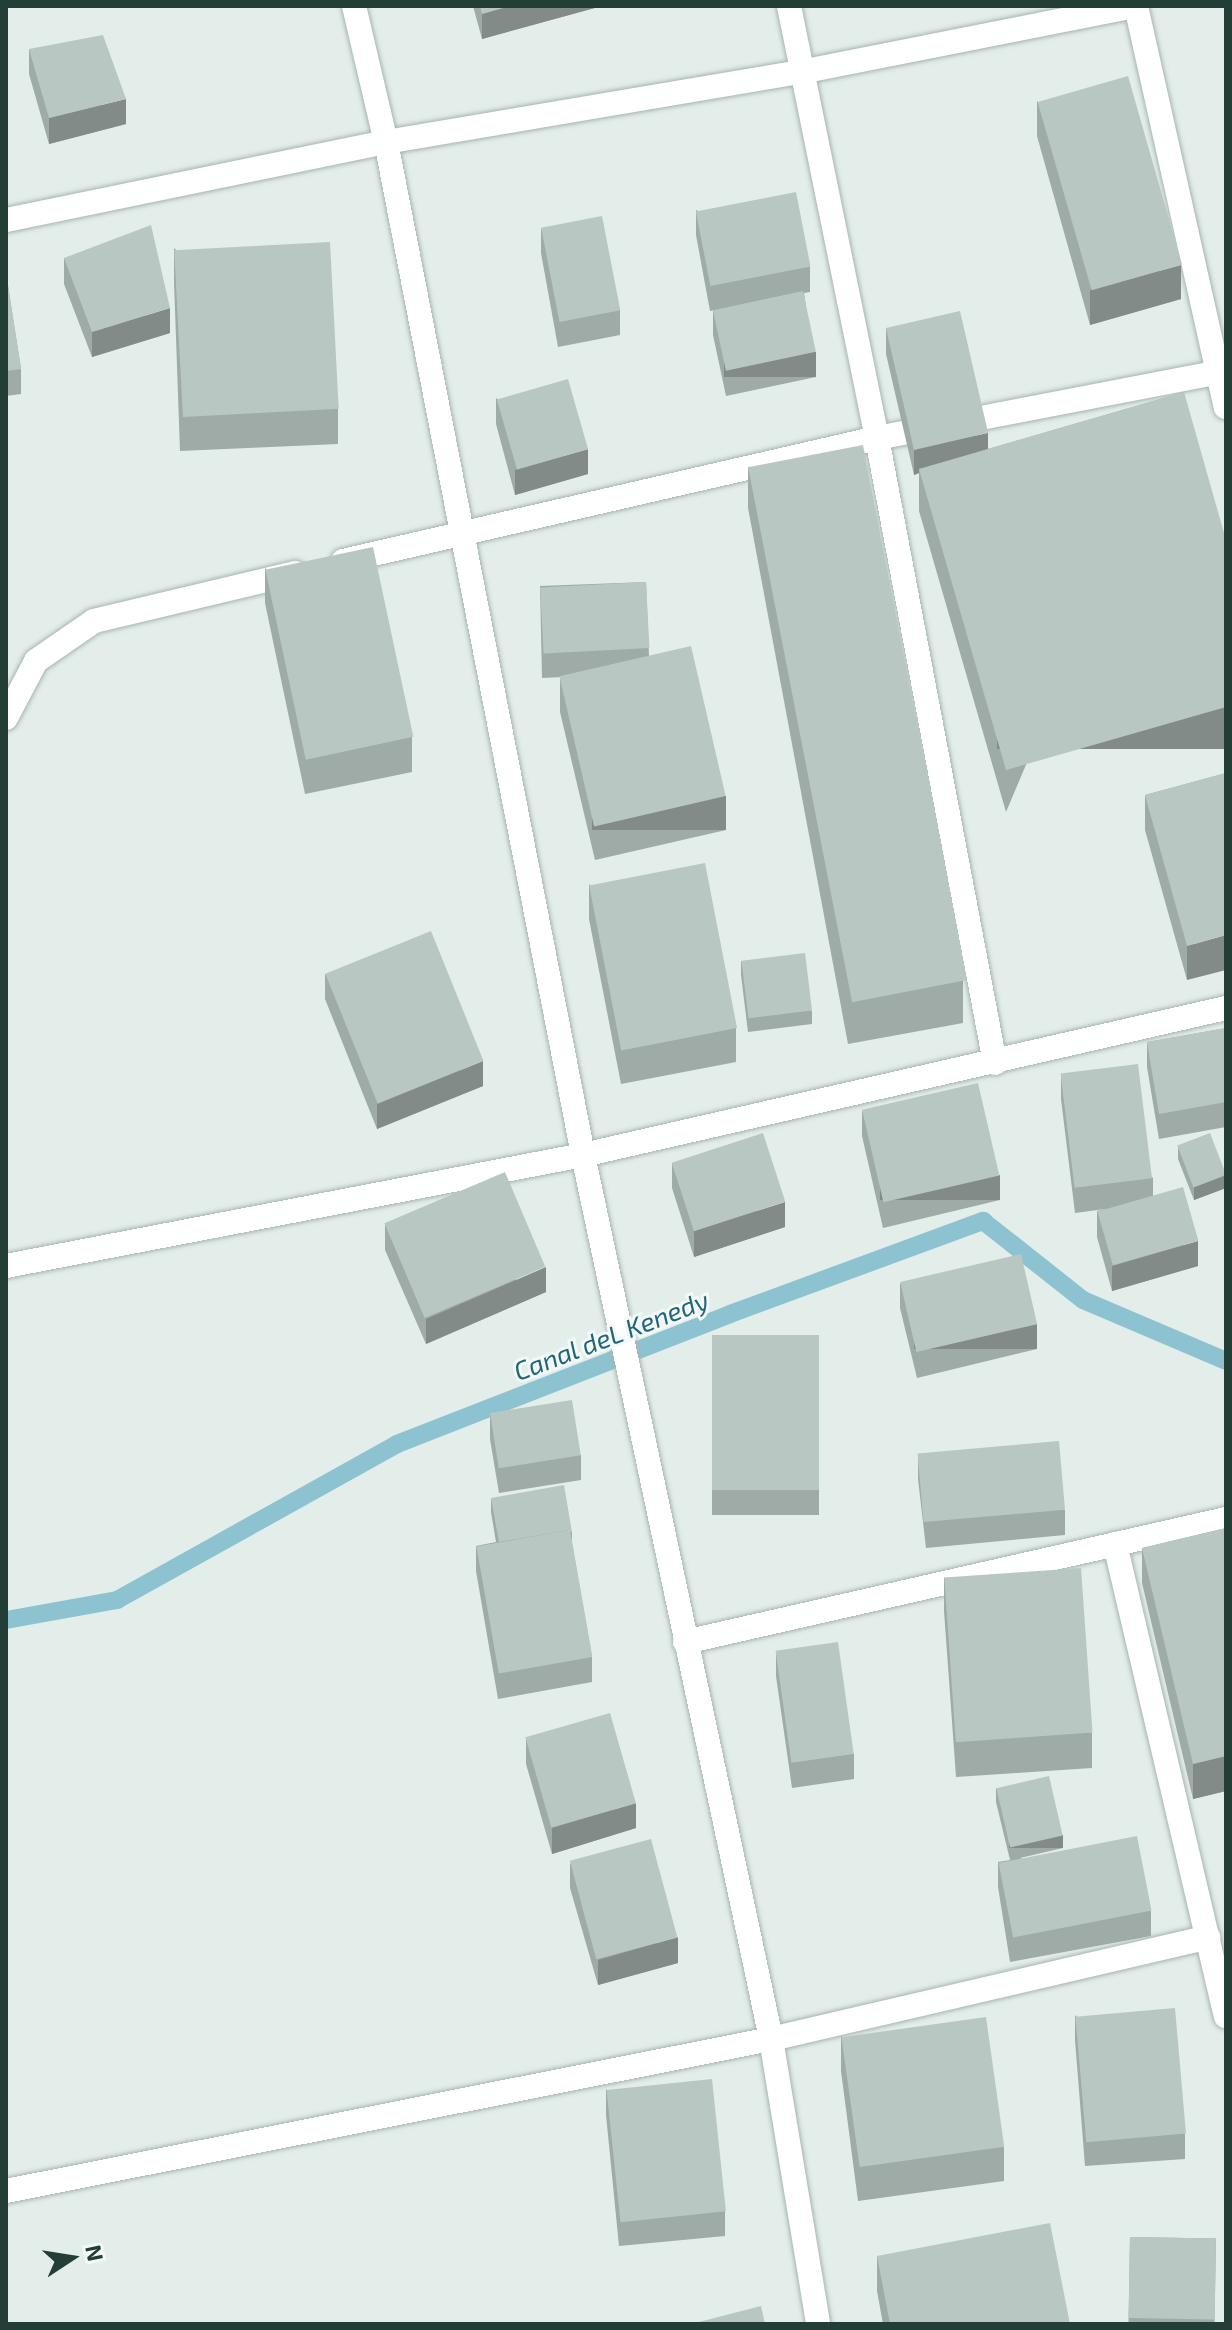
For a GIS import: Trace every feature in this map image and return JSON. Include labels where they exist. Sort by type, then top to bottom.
[{"type":"street","points":[[354,6],[386,142],[583,1155],[771,2039],[818,2324]]},
{"type":"street","points":[[789,6],[877,438],[995,1063]]},
{"type":"street","points":[[6,220],[386,142],[801,72],[1136,6],[1222,371],[1226,407]]},
{"type":"street","points":[[6,718],[36,661],[94,621],[877,438],[1222,371]]},
{"type":"street","points":[[6,1266],[583,1155],[1226,1008]]},
{"type":"street","points":[[685,1642],[1226,1519]]},
{"type":"street","points":[[1115,1544],[1226,2016]]},
{"type":"street","points":[[6,2191],[771,2039],[1208,1937]]},
{"type":"building","points":[[480,6],[510,6],[482,14]]},
{"type":"building","points":[[103,35],[126,99],[49,118],[29,49]]},
{"type":"building","points":[[1128,76],[1182,264],[1092,290],[1038,102]]},
{"type":"building","points":[[796,192],[811,267],[710,286],[696,211]]},
{"type":"building","points":[[602,216],[620,310],[559,322],[541,228]]},
{"type":"building","points":[[151,225],[170,308],[92,332],[64,258]]},
{"type":"building","points":[[330,242],[339,409],[183,417],[174,250]]},
{"type":"building","points":[[6,273],[21,369],[6,371]]},
{"type":"building","points":[[803,291],[816,352],[726,371],[713,310]]},
{"type":"building","points":[[960,311],[988,433],[914,450],[886,328]]},
{"type":"building","points":[[568,379],[588,449],[517,470],[497,399]]},
{"type":"building","points":[[1184,392],[1226,540],[1226,707],[1006,770],[919,469]]},
{"type":"building","points":[[863,445],[967,980],[852,1002],[748,467]]},
{"type":"building","points":[[373,547],[413,737],[306,760],[265,570]]},
{"type":"building","points":[[646,582],[649,648],[544,653],[540,588]]},
{"type":"building","points":[[691,646],[726,796],[594,826],[559,676]]},
{"type":"building","points":[[1226,773],[1226,935],[1187,946],[1145,795]]},
{"type":"building","points":[[705,863],[737,1028],[621,1050],[589,886]]},
{"type":"building","points":[[431,931],[483,1061],[378,1104],[325,974]]},
{"type":"building","points":[[805,953],[812,1011],[749,1018],[741,961]]},
{"type":"building","points":[[1226,1028],[1226,1102],[1159,1114],[1147,1042]]},
{"type":"building","points":[[1138,1064],[1152,1178],[1075,1188],[1061,1074]]},
{"type":"building","points":[[978,1083],[999,1176],[883,1202],[862,1110]]},
{"type":"building","points":[[763,1133],[785,1201],[694,1231],[672,1163]]},
{"type":"building","points":[[1210,1133],[1226,1175],[1193,1188],[1177,1146]]},
{"type":"building","points":[[505,1172],[545,1267],[425,1318],[384,1223]]},
{"type":"building","points":[[1183,1187],[1198,1241],[1113,1265],[1097,1212]]},
{"type":"building","points":[[1021,1254],[1037,1324],[916,1352],[900,1282]]},
{"type":"building","points":[[712,1335],[819,1335],[819,1490],[712,1490]]},
{"type":"building","points":[[572,1400],[581,1455],[499,1468],[490,1413]]},
{"type":"building","points":[[1059,1441],[1065,1510],[924,1522],[918,1453]]},
{"type":"building","points":[[564,1485],[572,1532],[499,1542],[491,1498]]},
{"type":"building","points":[[1226,1528],[1226,1756],[1193,1764],[1142,1548]]},
{"type":"building","points":[[570,1530],[592,1657],[499,1674],[476,1546]]},
{"type":"building","points":[[1081,1568],[1093,1733],[956,1742],[944,1578]]},
{"type":"building","points":[[838,1642],[854,1754],[791,1763],[776,1651]]},
{"type":"building","points":[[610,1713],[636,1803],[551,1828],[525,1737]]},
{"type":"building","points":[[1049,1776],[1063,1835],[1010,1848],[996,1788]]},
{"type":"building","points":[[1137,1836],[1152,1911],[1013,1938],[999,1863]]},
{"type":"building","points":[[651,1839],[677,1938],[596,1959],[570,1861]]},
{"type":"building","points":[[1175,2008],[1186,2134],[1086,2142],[1075,2017]]},
{"type":"building","points":[[986,2017],[1004,2147],[860,2167],[841,2037]]},
{"type":"building","points":[[712,2079],[726,2211],[620,2222],[607,2090]]},
{"type":"building","points":[[1050,2223],[1070,2324],[890,2324],[877,2256]]},
{"type":"building","points":[[1130,2237],[1216,2239],[1215,2319],[1129,2318]]},
{"type":"building","points":[[761,2306],[765,2324],[691,2324]]},
{"type":"waterway","name":"Canal deL Kenedy","points":[[6,1620],[117,1600],[397,1444],[730,1314],[983,1221],[1083,1300],[1226,1361]]}]
